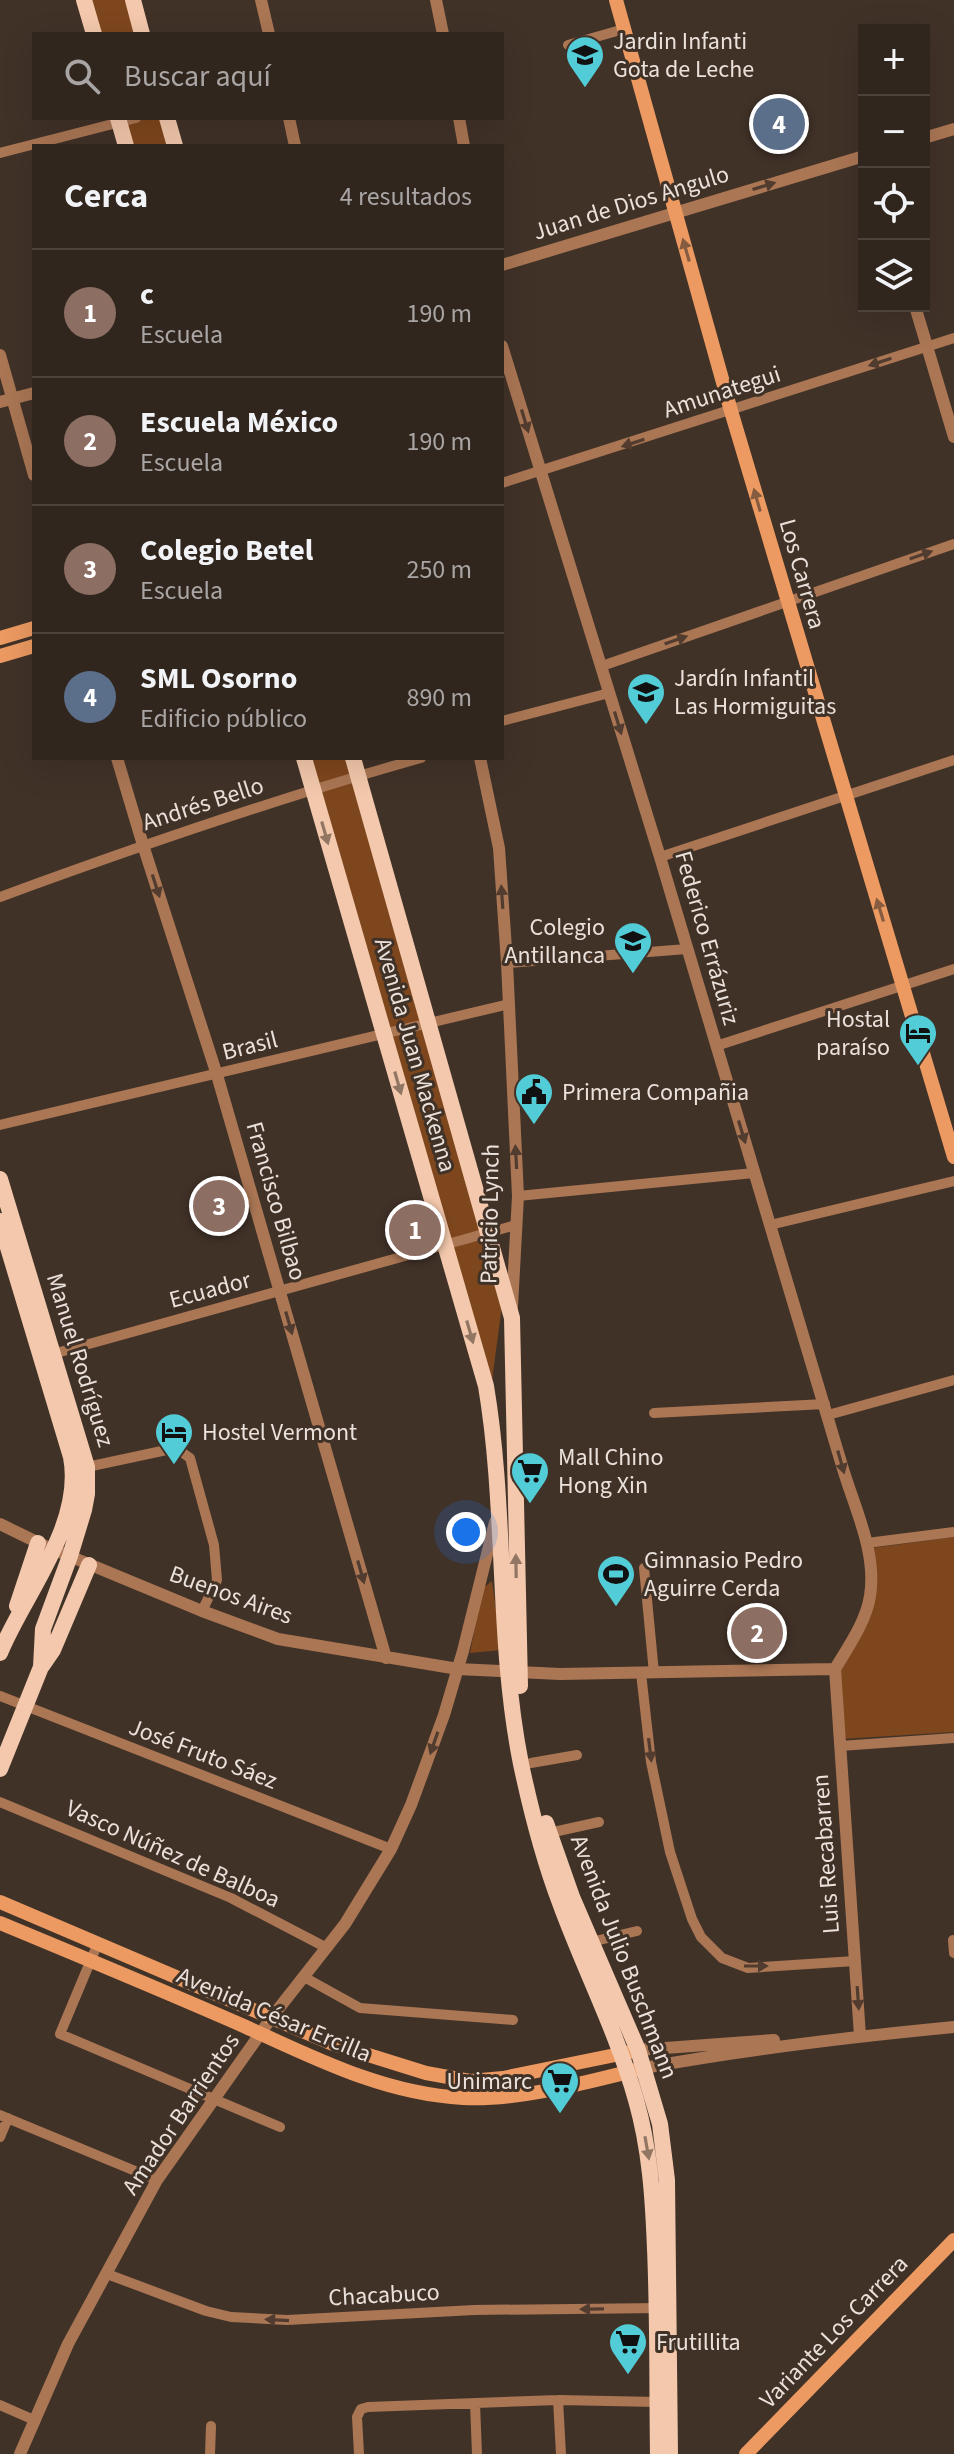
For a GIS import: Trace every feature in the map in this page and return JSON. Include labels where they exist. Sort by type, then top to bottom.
[{"type":"main road","points":[[84,0],[93,32]]},
{"type":"main road","points":[[133,0],[141,32]]},
{"type":"main road","name":"Los Carrera","points":[[616,0],[731,411],[954,1157]]},
{"type":"main road","points":[[119,120],[125,144]]},
{"type":"main road","points":[[168,120],[174,144]]},
{"type":"main road","points":[[0,638],[32,629]]},
{"type":"main road","points":[[0,656],[32,647]]},
{"type":"main road","name":"Avenida Juan Mackenna","points":[[305,760],[486,1386],[495,1440],[511,1674]]},
{"type":"main road","name":"Avenida Juan Mackenna","points":[[354,760],[512,1318]]},
{"type":"main road","name":"Manuel Rodríguez","points":[[0,1179],[87,1467],[87,1494],[70,1556],[43,1629],[41,1667]]},
{"type":"main road","name":"Manuel Rodríguez","points":[[0,1221],[73,1466],[73,1495],[46,1546],[0,1653]]},
{"type":"main road","name":"Patricio Lynch","points":[[511,1674],[512,1318]]},
{"type":"main road","points":[[0,1769],[5,1741],[26,1705],[41,1667],[53,1650],[89,1565]]},
{"type":"main road","name":"Avenida Julio Buschmann","points":[[511,1674],[531,1763],[560,1867],[591,1942],[636,2070],[660,2124],[666,2162],[658,2454]]},
{"type":"main road","name":"Avenida Julio Buschmann","points":[[511,1674],[520,1759],[547,1866],[559,1903],[630,2052]]},
{"type":"main road","name":"Avenida César Ercilla","points":[[0,1902],[333,2044],[373,2058],[470,2081],[630,2052]]},
{"type":"main road","name":"Avenida César Ercilla","points":[[0,1923],[334,2068],[408,2090],[460,2098],[508,2096],[636,2070]]},
{"type":"main road","points":[[368,2079],[374,2076],[378,2068],[373,2058]]},
{"type":"main road","points":[[542,2090],[547,2080],[547,2069]]},
{"type":"main road","points":[[460,2098],[462,2088],[470,2081]]},
{"type":"main road","name":"Variante Los Carrera","points":[[746,2454],[954,2240]]},
{"type":"main road","name":"Avenida Julio Buschmann","points":[[664,2308],[670,2454]]},
{"type":"street","points":[[261,0],[269,32]]},
{"type":"street","points":[[436,0],[443,32]]},
{"type":"street","points":[[568,45],[624,29]]},
{"type":"street","points":[[32,144],[119,120]]},
{"type":"street","points":[[289,120],[295,144]]},
{"type":"street","points":[[459,120],[464,144]]},
{"type":"street","points":[[930,136],[954,129]]},
{"type":"street","points":[[0,153],[32,144]]},
{"type":"street","name":"Juan de Dios Angulo","points":[[504,264],[858,158]]},
{"type":"street","points":[[917,312],[954,437]]},
{"type":"street","name":"Amunategui","points":[[504,482],[954,338]]},
{"type":"street","name":"Federico Errázuriz","points":[[504,352],[867,1543],[870,1597],[860,1626],[835,1669]]},
{"type":"street","points":[[0,355],[6,401],[32,470]]},
{"type":"street","points":[[6,401],[32,394]]},
{"type":"street","points":[[602,666],[954,544]]},
{"type":"street","points":[[504,720],[609,693]]},
{"type":"street","name":"Francisco Bilbao","points":[[118,760],[217,1075],[386,1658]]},
{"type":"street","name":"Andrés Bello","points":[[0,897],[143,845],[414,760]]},
{"type":"street","name":"Patricio Lynch","points":[[480,760],[499,848],[507,963],[518,1196],[512,1318]]},
{"type":"street","points":[[660,857],[954,760]]},
{"type":"street","points":[[507,963],[687,949]]},
{"type":"street","points":[[716,1046],[954,969]]},
{"type":"street","name":"Brasil","points":[[0,1125],[509,1004]]},
{"type":"street","points":[[518,1196],[754,1173]]},
{"type":"street","points":[[770,1225],[954,1181]]},
{"type":"street","name":"Ecuador","points":[[53,1354],[516,1225]]},
{"type":"street","points":[[654,1413],[826,1409],[954,1380]]},
{"type":"street","points":[[87,1467],[176,1448],[190,1458],[214,1545],[217,1580],[202,1611]]},
{"type":"street","name":"Avenida Juan Mackenna","points":[[458,1669],[498,1507]]},
{"type":"street","name":"Buenos Aires","points":[[0,1524],[89,1565],[278,1639],[458,1669],[474,1676],[835,1669]]},
{"type":"street","points":[[867,1543],[954,1532]]},
{"type":"street","points":[[644,1568],[651,1762],[670,1852],[701,1937],[722,1958],[748,1968],[855,1961]]},
{"type":"street","name":"Amador Barrientos","points":[[20,2454],[68,2344],[157,2180],[272,2017],[362,1900],[391,1849],[420,1783],[458,1669]]},
{"type":"street","name":"Luis Recabarren","points":[[835,1669],[860,2036]]},
{"type":"street","name":"José Fruto Sáez","points":[[0,1696],[391,1849]]},
{"type":"street","points":[[840,1746],[954,1738]]},
{"type":"street","points":[[531,1763],[577,1755]]},
{"type":"street","name":"Vasco Núñez de Balboa","points":[[0,1802],[231,1898],[327,1948]]},
{"type":"street","points":[[549,1833],[599,1822]]},
{"type":"street","points":[[591,1942],[637,1931]]},
{"type":"street","points":[[953,1940],[954,1953]]},
{"type":"street","points":[[98,1943],[60,2034],[280,2127]]},
{"type":"street","points":[[304,1977],[360,2008],[513,2020]]},
{"type":"street","name":"Avenida César Ercilla","points":[[636,2070],[720,2054],[954,2027]]},
{"type":"street","name":"Avenida César Ercilla","points":[[630,2052],[760,2040],[825,2040]]},
{"type":"street","points":[[0,2137],[4,2116],[157,2180]]},
{"type":"street","name":"Chacabuco","points":[[107,2274],[206,2311],[231,2317],[287,2320],[474,2310],[664,2308]]},
{"type":"street","points":[[558,2400],[561,2454]]},
{"type":"street","points":[[359,2454],[357,2417],[361,2409],[368,2407],[558,2400],[658,2402]]},
{"type":"street","points":[[475,2403],[477,2454]]},
{"type":"street","points":[[0,2405],[34,2420]]},
{"type":"street","points":[[210,2454],[211,2426]]},
{"type":"shaded area","points":[[88,0],[130,0],[139,32],[97,32]]},
{"type":"shaded area","points":[[124,120],[165,120],[171,144],[130,144]]},
{"type":"shaded area","points":[[306,760],[349,760],[503,1298],[491,1388]]},
{"type":"shaded area","points":[[954,1537],[954,1732],[842,1739],[839,1671],[864,1627],[872,1548]]},
{"type":"shaded area","points":[[492,1581],[502,1650],[470,1653],[482,1589]]},
{"type":"place","name":"Jardin Infanti Gota de Leche","points":[[585,89]]},
{"type":"place","name":"SML Osorno","points":[[779,124]]},
{"type":"place","name":"Jardín Infantil Las Hormiguitas","points":[[646,726]]},
{"type":"place","name":"Colegio Antillanca","points":[[633,975]]},
{"type":"place","name":"Hostal paraíso","points":[[918,1067]]},
{"type":"place","name":"Primera Compañia","points":[[534,1126]]},
{"type":"place","name":"Colegio Betel","points":[[219,1206]]},
{"type":"place","name":"c","points":[[415,1230]]},
{"type":"place","name":"Hostel Vermont","points":[[174,1466]]},
{"type":"place","name":"Mall Chino Hong Xin","points":[[530,1505]]},
{"type":"place","name":"Gimnasio Pedro Aguirre Cerda","points":[[616,1608]]},
{"type":"place","name":"Escuela México","points":[[757,1633]]},
{"type":"place","name":"Unimarc","points":[[560,2115]]},
{"type":"place","name":"Frutillita","points":[[628,2376]]}]
